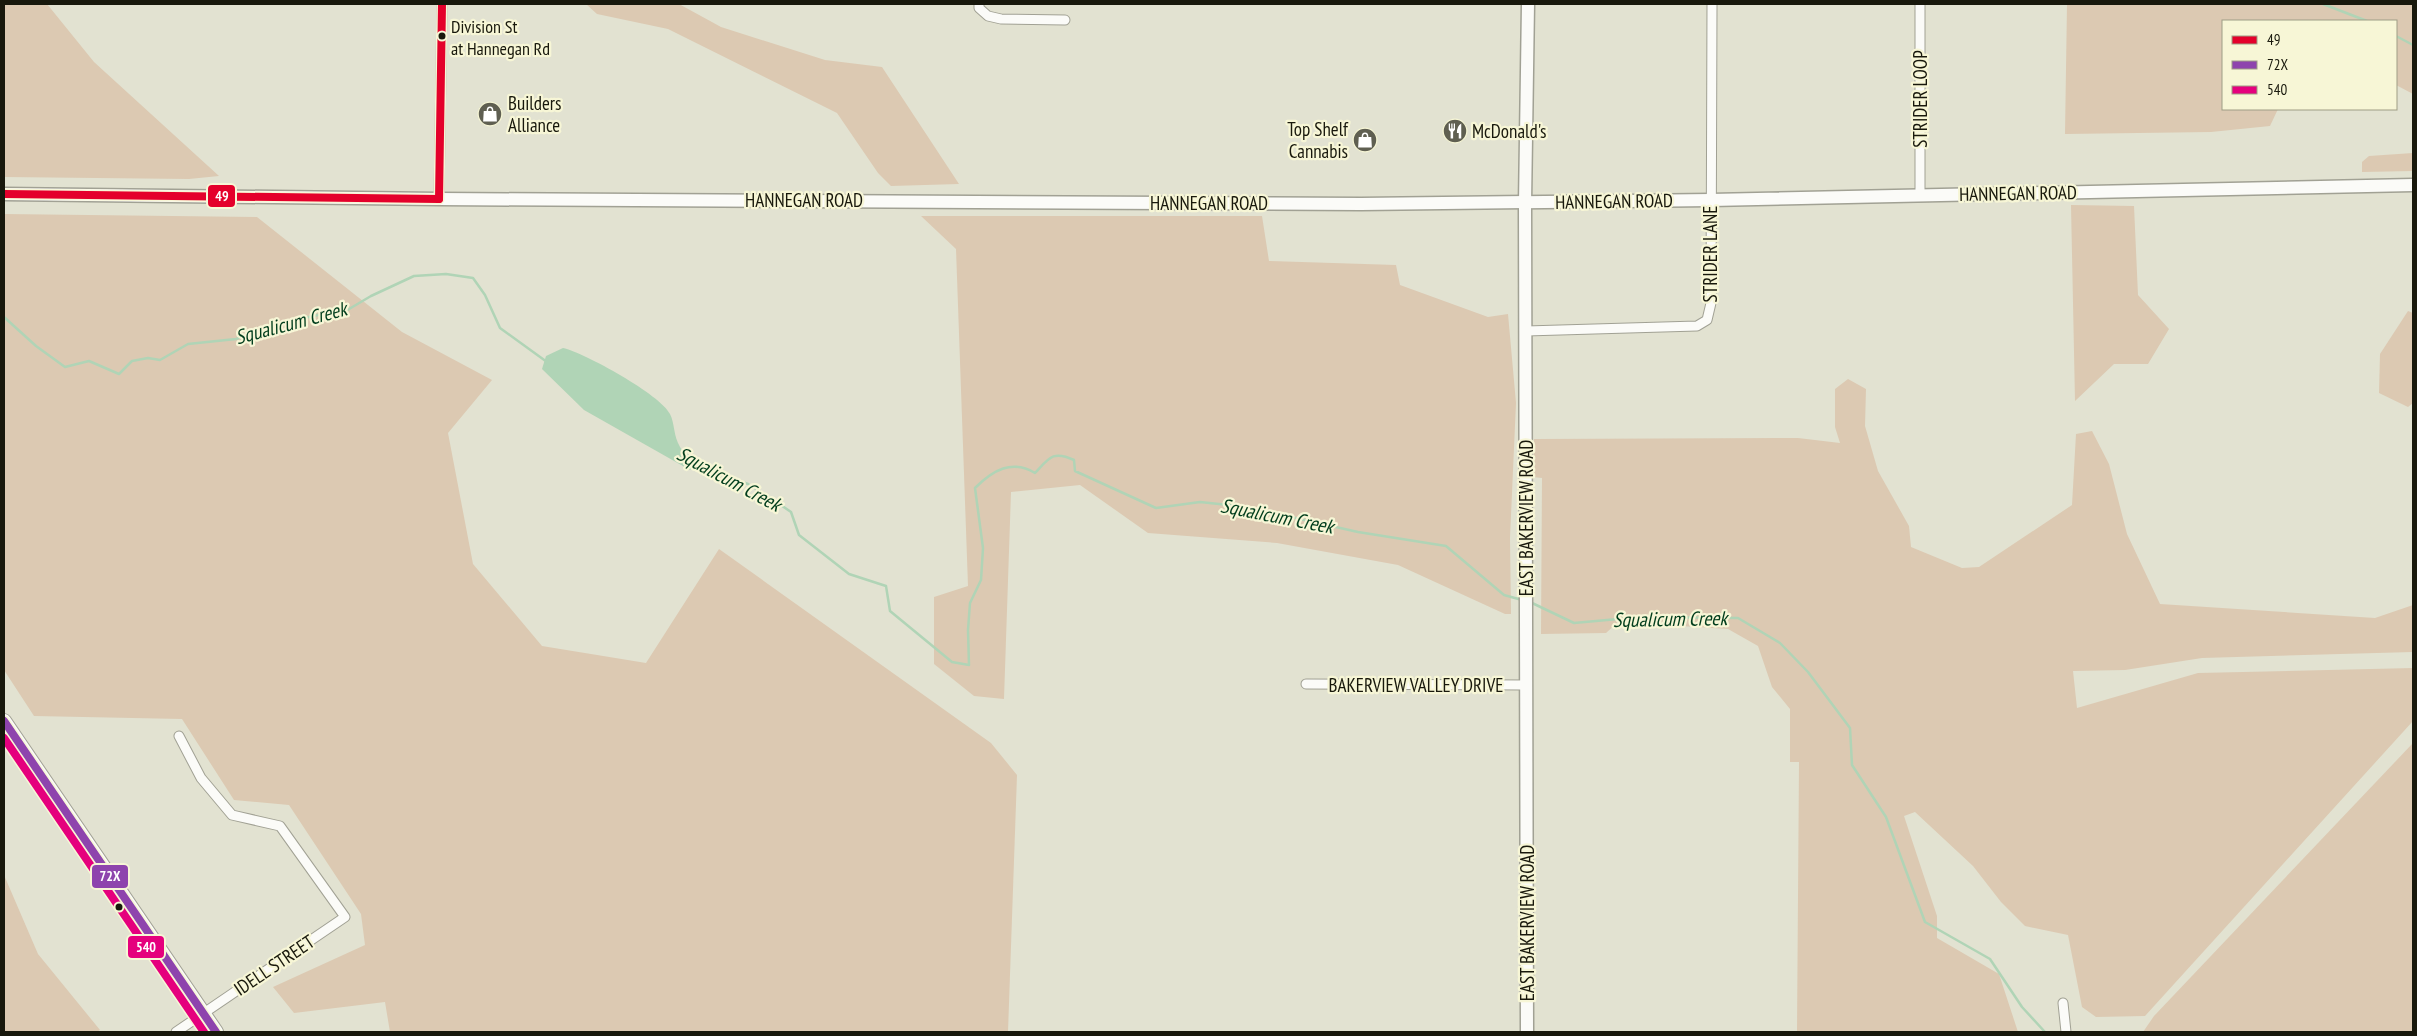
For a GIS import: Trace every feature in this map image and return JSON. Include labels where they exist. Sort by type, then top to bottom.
[{"type":"main road","name":"EAST BAKERVIEW ROAD","points":[[1527,1032],[1525,202],[1528,4]]},
{"type":"main road","name":"HANNEGAN ROAD","points":[[4,194],[439,199],[1347,204],[1711,200],[2413,185]]},
{"type":"main road","points":[[4,721],[216,1032]]},
{"type":"street","points":[[439,199],[442,4]]},
{"type":"street","points":[[979,4],[979,8],[988,16],[1001,19],[1065,20]]},
{"type":"street","name":"STRIDER LANE","points":[[1526,331],[1697,326],[1703,324],[1710,313],[1712,4]]},
{"type":"street","name":"STRIDER LOOP","points":[[1920,4],[1920,195]]},
{"type":"street","name":"BAKERVIEW VALLEY DRIVE","points":[[1306,684],[1527,685]]},
{"type":"street","name":"IDELL STREET","points":[[176,1032],[345,917],[280,826],[232,816],[201,778],[179,736]]},
{"type":"street","points":[[2063,1003],[2066,1032]]},
{"type":"shaded area","points":[[4,4],[47,4],[94,62],[219,176],[189,179],[4,177]]},
{"type":"shaded area","points":[[586,4],[679,4],[721,27],[825,60],[882,67],[959,184],[891,186],[878,173],[837,113],[668,29],[597,14]]},
{"type":"shaded area","points":[[2067,4],[2413,4],[2413,94],[2397,86],[2397,20],[2222,20],[2222,110],[2278,110],[2270,126],[2211,132],[2065,134]]},
{"type":"shaded area","points":[[2413,153],[2413,171],[2362,172],[2362,162],[2369,156]]},
{"type":"shaded area","points":[[2071,205],[2134,206],[2138,295],[2169,329],[2148,364],[2114,364],[2075,401]]},
{"type":"shaded area","points":[[4,214],[257,217],[402,332],[492,380],[448,433],[473,564],[542,646],[646,663],[719,549],[991,743],[1017,775],[1008,1032],[390,1032],[385,1002],[294,1013],[273,987],[365,945],[361,914],[289,805],[234,800],[182,719],[34,716],[4,670]]},
{"type":"shaded area","points":[[921,216],[1262,216],[1269,261],[1396,265],[1400,285],[1488,317],[1508,314],[1516,403],[1510,538],[1511,614],[1505,614],[1398,565],[1277,543],[1148,533],[1080,485],[1011,492],[1004,699],[974,696],[934,664],[934,597],[968,586],[956,249]]},
{"type":"shaded area","points":[[2408,311],[2413,313],[2413,403],[2408,407],[2379,393],[2380,354]]},
{"type":"shaded area","points":[[563,348],[574,351],[604,366],[653,396],[670,414],[680,447],[692,457],[695,466],[690,470],[584,410],[542,369],[546,356]]},
{"type":"shaded area","points":[[1848,379],[1866,389],[1865,426],[1878,471],[1909,526],[1911,547],[1962,568],[1979,567],[2072,505],[2076,434],[2092,431],[2109,464],[2127,534],[2160,604],[2375,618],[2413,605],[2413,652],[2202,658],[2125,670],[2073,671],[2077,708],[2198,673],[2413,668],[2413,721],[2145,1016],[2096,1017],[2082,1007],[2068,935],[2025,926],[2001,902],[1973,866],[1915,812],[1904,816],[1937,916],[1937,938],[1999,974],[2018,1032],[1797,1032],[1799,762],[1790,762],[1790,709],[1772,687],[1758,646],[1728,629],[1618,622],[1606,633],[1541,634],[1542,478],[1533,477],[1534,439],[1798,438],[1840,443],[1835,427],[1835,389]]},
{"type":"shaded area","points":[[2413,743],[2413,1032],[2143,1032],[2154,1016]]},
{"type":"shaded area","points":[[4,875],[38,954],[100,1030],[97,1032],[4,1032]]},
{"type":"waterway","points":[[2323,4],[2364,20]]},
{"type":"waterway","points":[[2397,37],[2413,45]]},
{"type":"waterway","name":"Squalicum Creek","points":[[4,317],[36,346],[65,367],[89,361],[119,374],[132,361],[148,358],[160,360],[188,344],[236,339],[281,323],[318,315],[344,312],[371,296],[414,276],[446,274],[473,278],[485,295],[500,328],[547,362]]},
{"type":"waterway","name":"Squalicum Creek","points":[[695,465],[748,484],[791,512],[799,535],[849,574],[886,586],[890,611],[952,662],[969,665],[968,630],[970,603],[981,580],[983,548],[975,488],[989,476],[1003,468],[1018,467],[1035,473],[1048,460],[1056,456],[1074,460],[1075,471],[1156,508],[1200,502],[1247,507],[1358,532],[1446,546],[1504,595],[1522,600]]},
{"type":"waterway","name":"Squalicum Creek","points":[[1530,602],[1574,623],[1640,617],[1738,618],[1780,643],[1808,672],[1850,728],[1852,765],[1886,817],[1925,922],[1990,959],[2022,1007],[2045,1032]]},
{"type":"transit line","name":"49","points":[[439,199],[442,4]]},
{"type":"transit line","name":"49","points":[[4,194],[439,199]]},
{"type":"transit line","name":"72X","points":[[4,721],[216,1032]]},
{"type":"transit line","name":"540","points":[[4,738],[204,1032]]},
{"type":"place","name":"Division St at Hannegan Rd","points":[[442,36]]},
{"type":"place","name":"Builders Alliance","points":[[490,114]]},
{"type":"place","name":"McDonald's","points":[[1455,131]]},
{"type":"place","name":"Top Shelf Cannabis","points":[[1365,140]]}]
